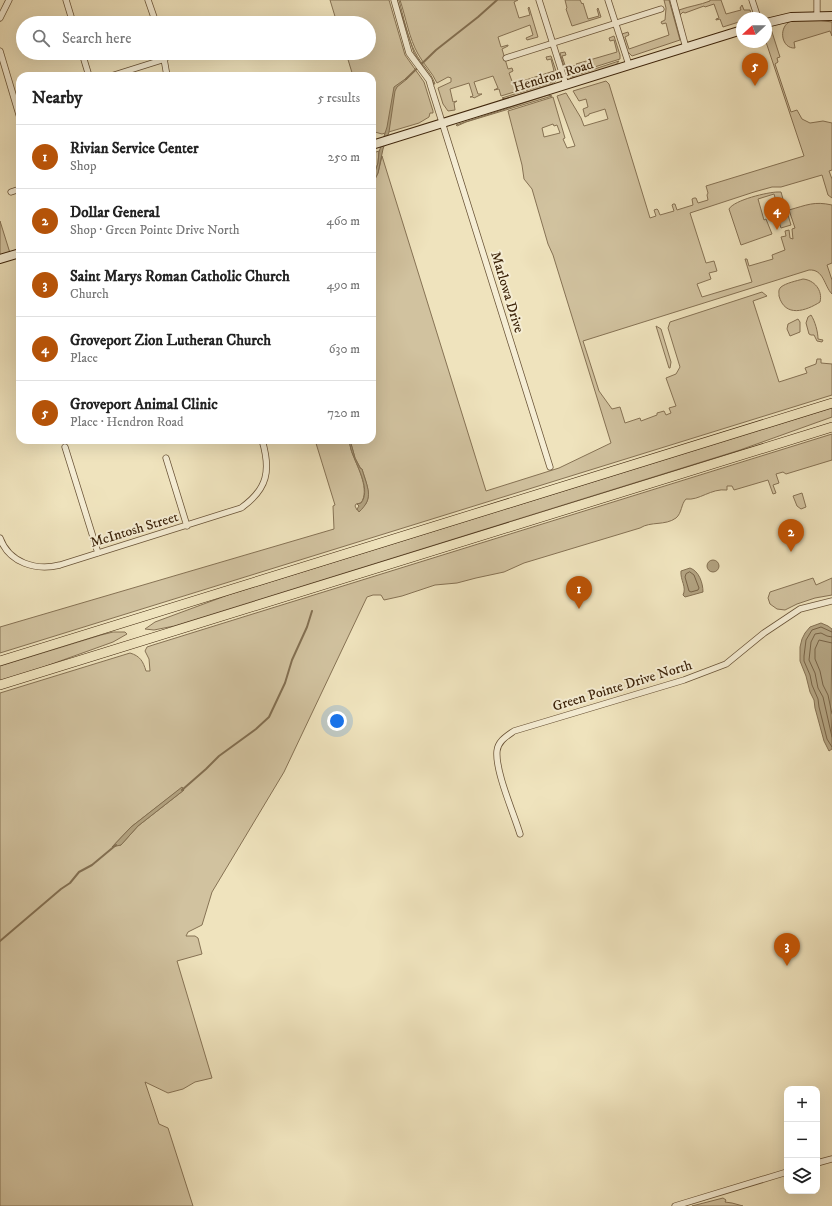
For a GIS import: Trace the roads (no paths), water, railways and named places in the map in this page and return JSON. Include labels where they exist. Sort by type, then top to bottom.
[{"type":"main road","points":[[0,661],[832,403]]},
{"type":"main road","points":[[0,685],[832,427]]},
{"type":"street","points":[[0,18],[9,0]]},
{"type":"street","points":[[66,0],[71,16]]},
{"type":"street","points":[[148,0],[154,16]]},
{"type":"street","name":"Marlowa Drive","points":[[394,0],[408,49],[431,87],[550,467]]},
{"type":"street","points":[[539,0],[566,85]]},
{"type":"street","points":[[608,0],[629,65]]},
{"type":"street","points":[[672,0],[686,48]]},
{"type":"street","points":[[752,0],[756,12]]},
{"type":"street","points":[[817,0],[817,15]]},
{"type":"street","points":[[506,58],[661,9]]},
{"type":"street","points":[[772,21],[792,16],[832,16]]},
{"type":"street","name":"Hendron Road","points":[[376,144],[736,32]]},
{"type":"street","points":[[0,51],[16,98]]},
{"type":"street","points":[[84,60],[88,72]]},
{"type":"street","points":[[124,72],[165,60],[166,72]]},
{"type":"street","points":[[11,192],[16,190]]},
{"type":"street","points":[[0,259],[16,254]]},
{"type":"street","name":"McIntosh Street","points":[[0,538],[10,554],[26,565],[47,567],[58,566],[241,508],[255,498],[264,484],[268,467],[263,444]]},
{"type":"street","points":[[65,447],[98,553]]},
{"type":"street","points":[[166,458],[187,526]]},
{"type":"street","name":"Green Pointe Drive North","points":[[520,834],[498,768],[497,750],[503,738],[514,731],[684,680],[726,664],[764,633],[800,609],[832,601]]},
{"type":"street","points":[[820,1162],[832,1159]]},
{"type":"street","points":[[675,1206],[784,1173]]},
{"type":"water","points":[[408,77],[397,87],[395,91],[389,132],[376,177],[379,152],[387,127],[394,87]]},
{"type":"water","points":[[350,444],[355,458],[362,469],[368,492],[367,502],[359,512],[357,509],[359,506],[357,504],[361,503],[365,492],[363,479],[352,452]]},
{"type":"water","points":[[711,560],[715,560],[719,566],[715,572],[711,572],[707,568],[707,564]]},
{"type":"water","points":[[690,568],[696,572],[700,578],[703,592],[685,597],[683,595],[684,586],[681,571]]},
{"type":"water","points":[[821,623],[832,629],[832,749],[829,751],[824,741],[814,700],[800,661],[800,647],[805,633],[810,627]]},
{"type":"water","points":[[182,787],[184,790],[138,826],[121,845],[112,847],[131,827]]},
{"type":"waterway","points":[[406,79],[436,50],[497,0]]},
{"type":"waterway","points":[[182,790],[219,756],[256,729],[269,717],[285,683],[292,660],[307,627],[312,611]]},
{"type":"waterway","points":[[0,941],[70,883],[79,872],[92,865],[116,845]]},
{"type":"place","name":"Groveport Animal Clinic","points":[[755,86]]},
{"type":"place","name":"Groveport Zion Lutheran Church","points":[[777,230]]},
{"type":"place","name":"Dollar General","points":[[791,552]]},
{"type":"place","name":"Rivian Service Center","points":[[579,609]]},
{"type":"place","name":"Saint Marys Roman Catholic Church","points":[[787,966]]}]
